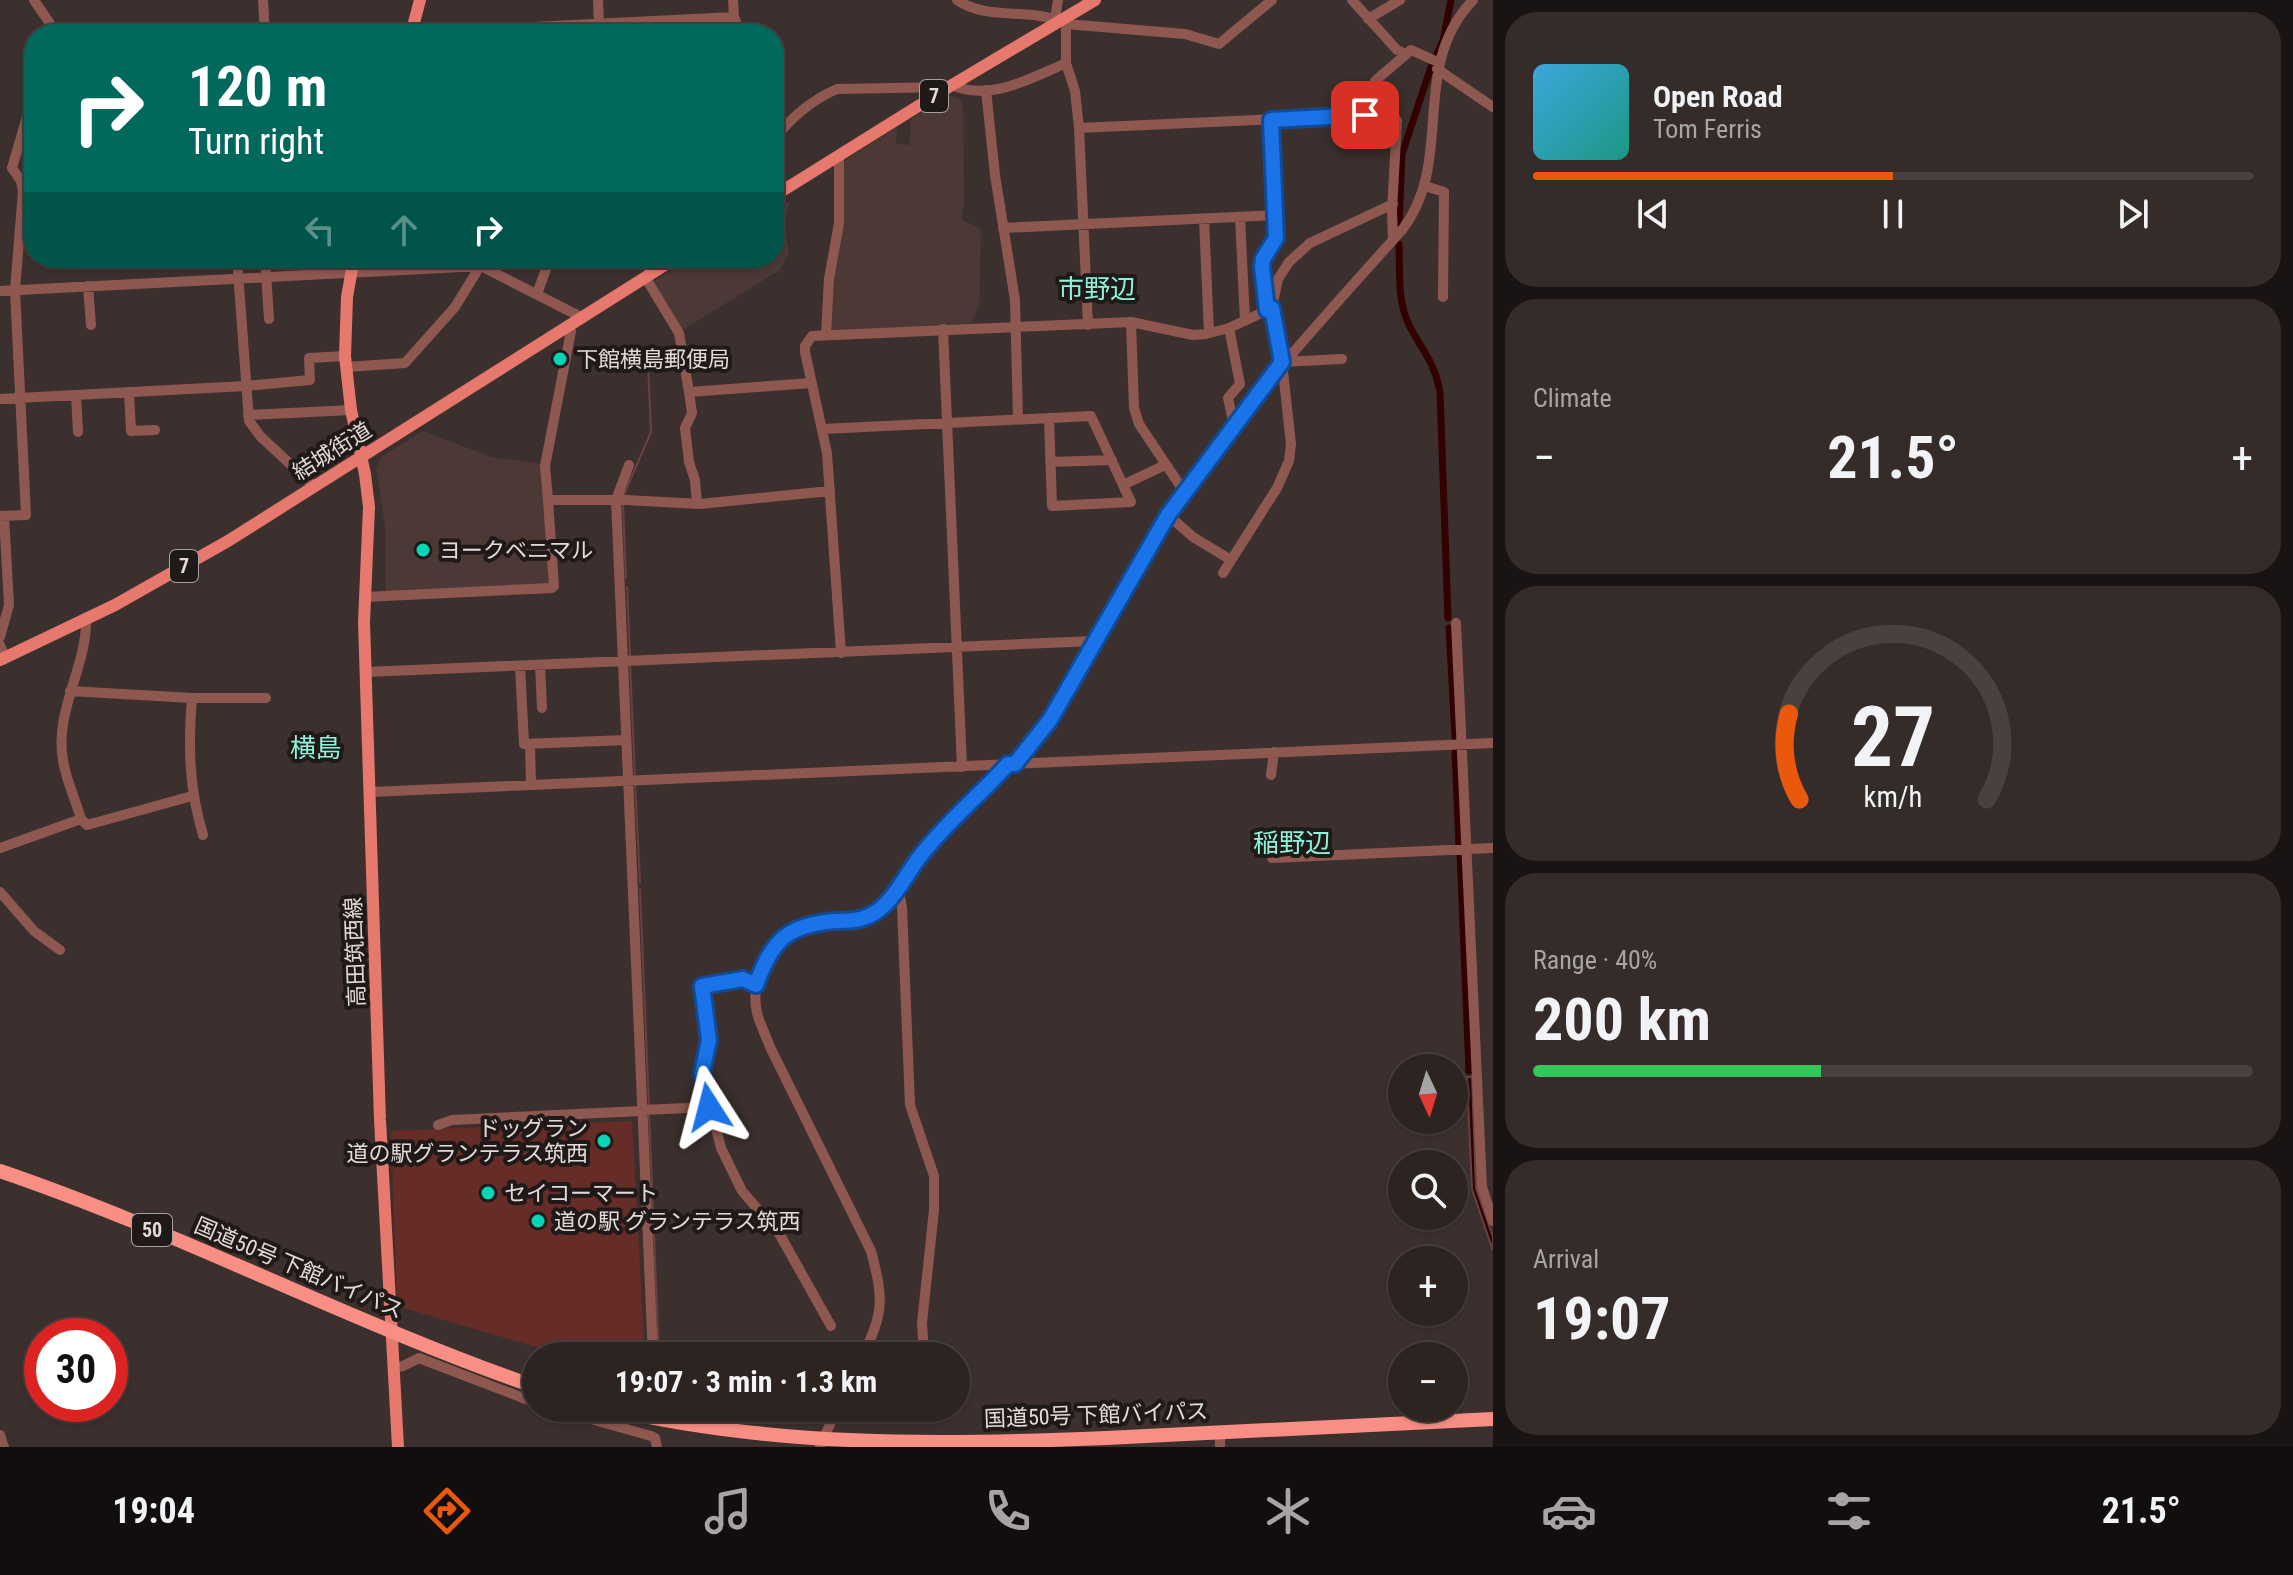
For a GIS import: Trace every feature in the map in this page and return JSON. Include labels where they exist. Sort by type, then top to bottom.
[{"type":"highway","name":"国道50号 下館バイパス","points":[[0,1171],[70,1196],[391,1331],[522,1382]]},
{"type":"highway","name":"国道50号 下館バイパス","points":[[668,1422],[699,1429],[821,1444],[1220,1440],[1493,1419]]},
{"type":"main road","points":[[414,24],[420,0]]},
{"type":"main road","name":"7","points":[[784,190],[1095,0]]},
{"type":"main road","name":"高田筑西線","points":[[352,268],[346,307],[346,362],[351,410],[369,507],[366,672],[380,1120],[398,1447]]},
{"type":"main road","name":"結城街道","points":[[1,652],[86,620],[228,541],[660,268]]},
{"type":"street","points":[[34,0],[50,24]]},
{"type":"street","points":[[263,0],[264,24]]},
{"type":"street","points":[[592,24],[598,0]]},
{"type":"street","points":[[733,0],[737,24]]},
{"type":"street","points":[[957,0],[974,10],[1185,34],[1219,44],[1258,5],[1272,0]]},
{"type":"street","points":[[1058,0],[1079,128],[1088,325]]},
{"type":"street","points":[[1352,0],[1397,50],[1406,54]]},
{"type":"street","points":[[1368,19],[1400,0]]},
{"type":"street","points":[[869,1342],[882,1304],[881,1286],[871,1251],[770,1047],[757,1013],[756,985],[768,954],[783,937],[809,923],[854,921],[870,916],[886,904],[933,841],[1012,764],[1050,720],[1168,515],[1282,362],[1416,211],[1432,151],[1438,66],[1458,17],[1473,0]]},
{"type":"street","points":[[624,24],[734,17]]},
{"type":"street","points":[[1393,240],[1397,121],[1375,81],[1415,50],[1493,107]]},
{"type":"street","points":[[784,126],[825,94],[837,89],[950,86],[965,91],[986,90],[1016,85],[1066,63]]},
{"type":"street","points":[[986,90],[1015,300],[1018,419]]},
{"type":"street","points":[[1079,128],[1365,115]]},
{"type":"street","points":[[1223,573],[1277,488],[1289,461],[1291,444],[1282,362],[1262,266],[1276,238],[1271,120]]},
{"type":"street","points":[[0,637],[4,610],[2,516],[26,515],[15,290],[23,191],[21,181],[6,168],[24,136]]},
{"type":"street","points":[[826,335],[829,279],[839,223],[839,156]]},
{"type":"street","points":[[1425,186],[1444,192],[1443,297]]},
{"type":"street","points":[[841,653],[823,429],[805,346],[812,336],[1131,322],[1193,335],[1209,333],[1229,328],[1270,309],[1278,279],[1300,251],[1334,230],[1393,204]]},
{"type":"street","points":[[1003,228],[1275,215]]},
{"type":"street","points":[[1240,217],[1245,321]]},
{"type":"street","points":[[1204,219],[1209,333]]},
{"type":"street","points":[[238,268],[249,421],[261,437],[314,486]]},
{"type":"street","points":[[266,268],[269,319]]},
{"type":"street","points":[[0,291],[404,268]]},
{"type":"street","points":[[0,399],[310,380],[309,358],[405,363],[455,307],[479,268]]},
{"type":"street","points":[[493,268],[583,318]]},
{"type":"street","points":[[537,294],[546,268]]},
{"type":"street","points":[[645,277],[679,333],[692,413],[685,428],[697,504]]},
{"type":"street","points":[[88,286],[91,325]]},
{"type":"street","points":[[1131,322],[1134,408],[1139,424],[1185,493]]},
{"type":"street","points":[[365,597],[554,586],[545,466],[564,375],[571,331],[569,327]]},
{"type":"street","points":[[1229,328],[1240,384],[1228,398],[1234,425]]},
{"type":"street","points":[[943,329],[962,767]]},
{"type":"street","points":[[1282,362],[1342,359]]},
{"type":"street","points":[[689,392],[811,383]]},
{"type":"street","points":[[129,392],[131,431],[155,430]]},
{"type":"street","points":[[76,395],[78,432]]},
{"type":"street","points":[[248,415],[351,410]]},
{"type":"street","points":[[823,429],[948,422],[1091,416],[1131,502],[1052,506],[1049,418]]},
{"type":"street","points":[[1050,462],[1112,460]]},
{"type":"street","points":[[629,465],[621,500],[626,740],[633,781],[653,1342]]},
{"type":"street","points":[[1123,485],[1165,465]]},
{"type":"street","points":[[548,500],[697,504],[830,491]]},
{"type":"street","points":[[1168,515],[1193,537],[1231,560]]},
{"type":"street","points":[[86,620],[86,637],[70,691],[62,759],[81,819],[87,825],[192,796]]},
{"type":"street","points":[[1456,623],[1482,1187],[1493,1221]]},
{"type":"street","points":[[366,672],[1095,641]]},
{"type":"street","points":[[540,665],[542,708]]},
{"type":"street","points":[[520,666],[523,742],[626,740]]},
{"type":"street","points":[[70,691],[192,698],[266,698]]},
{"type":"street","points":[[192,698],[189,742],[192,796],[203,835]]},
{"type":"street","points":[[370,792],[1493,743]]},
{"type":"street","points":[[530,744],[531,785]]},
{"type":"street","points":[[1271,775],[1274,752]]},
{"type":"street","points":[[0,848],[81,819]]},
{"type":"street","points":[[1272,858],[1493,848]]},
{"type":"street","points":[[898,888],[902,907],[910,1105],[934,1176],[923,1342]]},
{"type":"street","points":[[0,892],[34,931],[60,950]]},
{"type":"street","points":[[756,985],[743,979],[702,986],[709,1040],[702,1073],[709,1107],[715,1134],[729,1169],[746,1196],[780,1235],[831,1326]]},
{"type":"street","points":[[438,1125],[452,1120],[709,1107]]},
{"type":"street","points":[[1478,1110],[1493,1107]]},
{"type":"street","points":[[393,1368],[419,1358],[522,1398]]},
{"type":"street","points":[[602,1422],[651,1436],[655,1438],[657,1447]]},
{"type":"street","points":[[821,1444],[831,1422]]},
{"type":"street","points":[[0,1435],[4,1447]]},
{"type":"shaded area","points":[[953,96],[962,101],[963,107],[964,206],[961,219],[981,229],[979,306],[970,325],[830,332],[844,161],[897,127],[896,144],[909,145],[911,119]]},
{"type":"shaded area","points":[[790,201],[784,223],[784,204]]},
{"type":"shaded area","points":[[784,223],[789,252],[784,262]]},
{"type":"shaded area","points":[[676,268],[781,268],[681,331],[652,282]]},
{"type":"shaded area","points":[[423,431],[491,457],[543,464],[553,585],[386,592],[385,526],[376,469],[381,457]]},
{"type":"shaded area","points":[[1468,1077],[1472,1077],[1476,1188],[1493,1237],[1493,1251],[1472,1189]]},
{"type":"shaded area","points":[[632,1121],[644,1342],[522,1343],[397,1306],[391,1131]]},
{"type":"waterway","points":[[1436,56],[1443,41],[1451,0]]},
{"type":"waterway","points":[[1399,225],[1402,154],[1432,64]]},
{"type":"waterway","points":[[1399,244],[1400,285],[1405,315],[1431,363],[1439,388]]},
{"type":"waterway","points":[[623,497],[651,432],[648,362],[651,350]]},
{"type":"waterway","points":[[1440,392],[1448,618]]},
{"type":"waterway","points":[[623,504],[626,578]]},
{"type":"waterway","points":[[627,587],[630,657]]},
{"type":"waterway","points":[[1449,628],[1455,737]]},
{"type":"waterway","points":[[630,664],[635,777]]},
{"type":"waterway","points":[[1455,752],[1459,845]]},
{"type":"waterway","points":[[635,783],[640,882]]},
{"type":"waterway","points":[[1460,854],[1469,1071]]},
{"type":"waterway","points":[[640,889],[649,1107]]},
{"type":"waterway","points":[[649,1113],[658,1342]]},
{"type":"place","name":"下館横島郵便局","points":[[560,359]]},
{"type":"place","name":"ヨークベニマル","points":[[423,550]]},
{"type":"place","name":"ドッグラン 道の駅グランテラス筑西","points":[[604,1141]]},
{"type":"place","name":"セイコーマート","points":[[488,1193]]},
{"type":"place","name":"道の駅 グランテラス筑西","points":[[538,1221]]},
{"type":"district","name":"市野辺","points":[[1097,289]]},
{"type":"district","name":"横島","points":[[316,748]]},
{"type":"district","name":"稲野辺","points":[[1292,843]]},
{"type":"route","points":[[709,1107],[702,1073],[709,1047],[702,986],[743,979],[756,985],[768,954],[793,930],[809,923],[862,919],[886,904],[933,841],[1008,764],[1015,764],[1050,720],[1168,515],[1282,362],[1272,308],[1267,310],[1262,266],[1276,238],[1271,120],[1365,115]]}]
